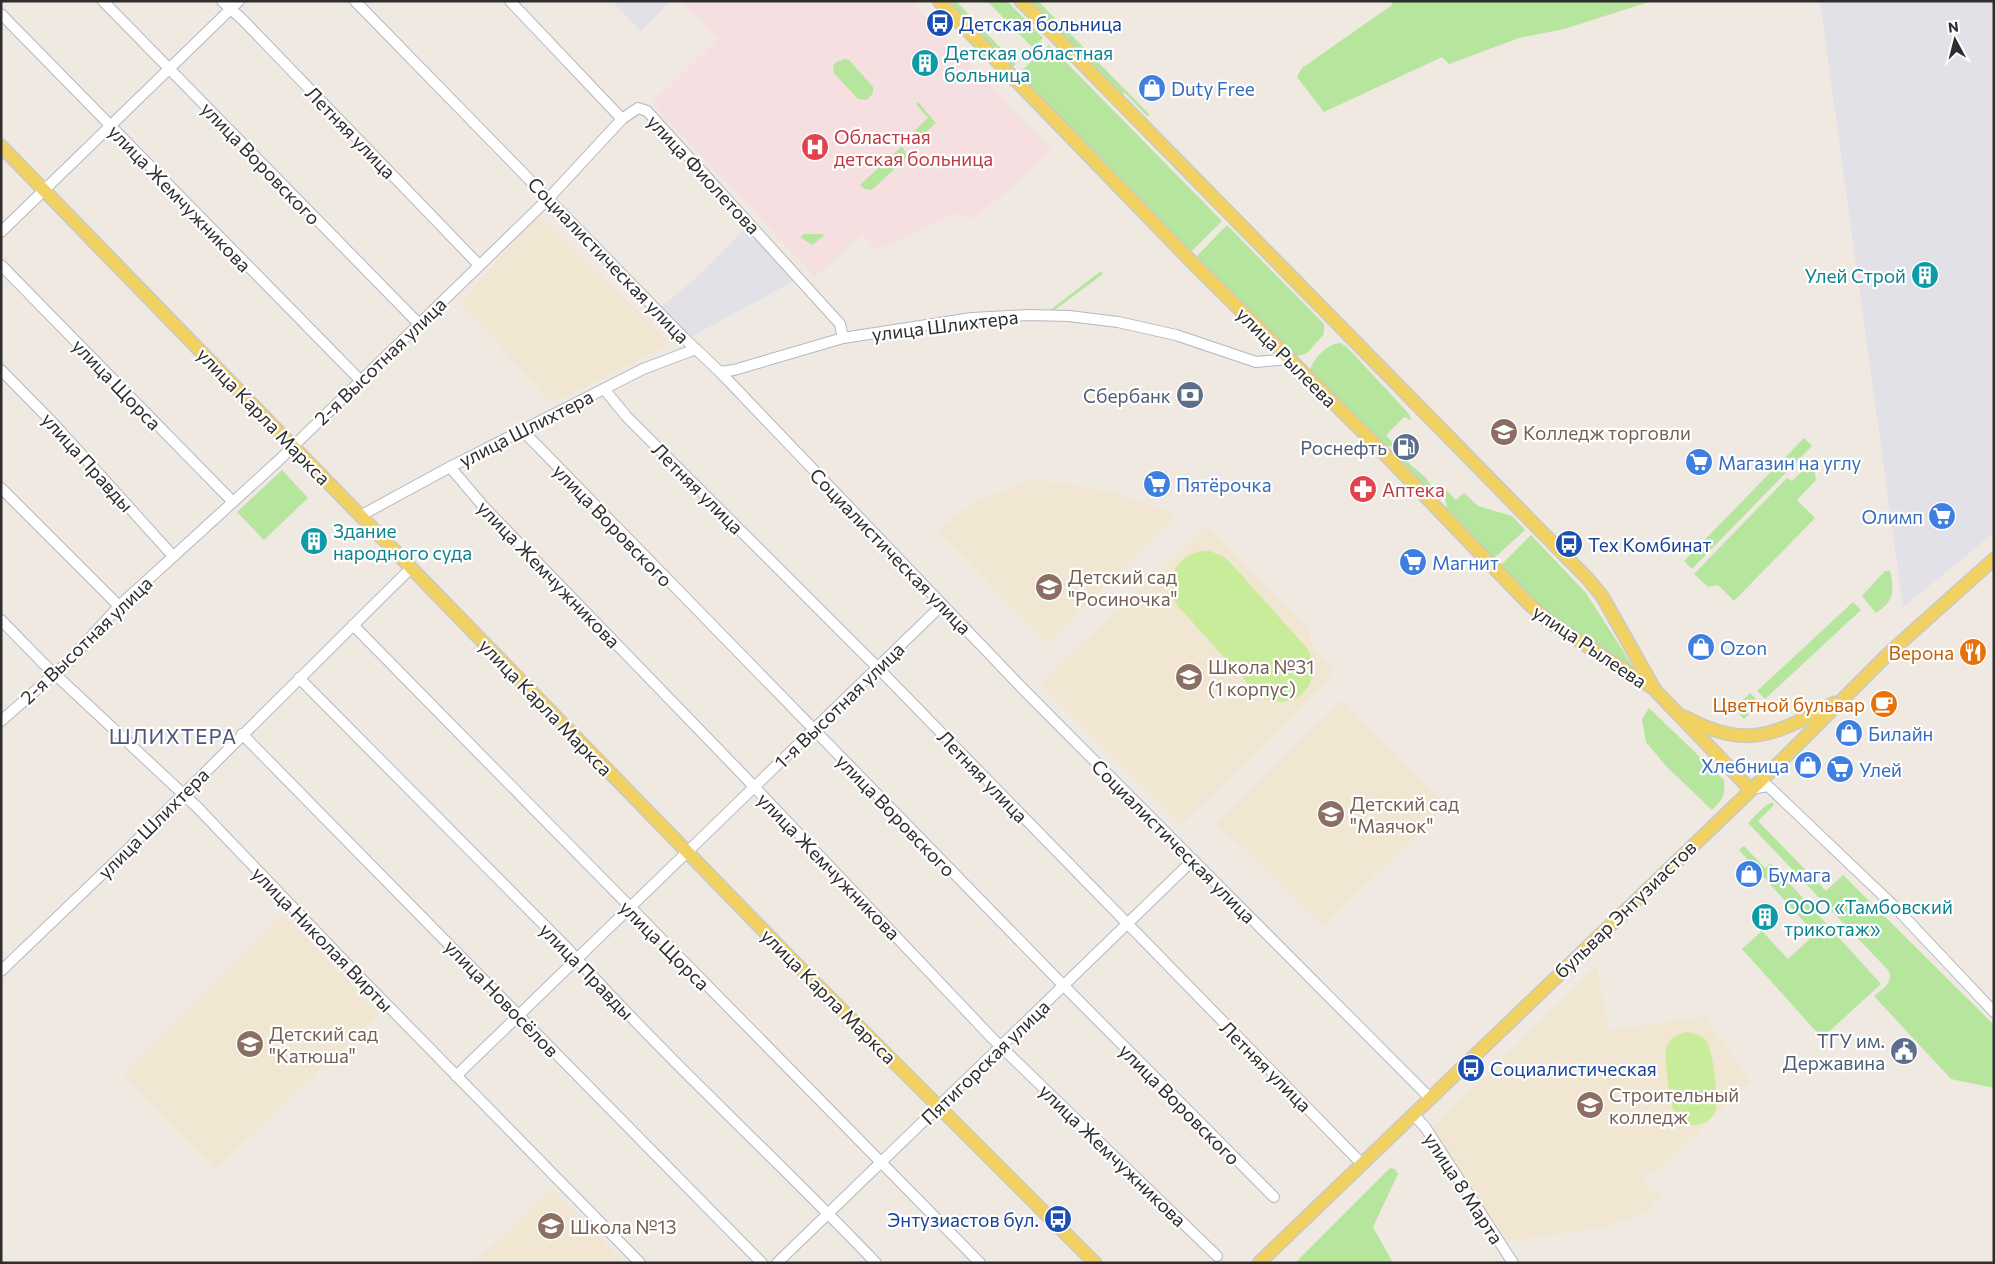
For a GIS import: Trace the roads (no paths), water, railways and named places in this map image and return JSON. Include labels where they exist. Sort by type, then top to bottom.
[{"type":"main road","name":"улица Рылеева","points":[[939,1],[1289,359],[1390,459],[1528,603],[1551,624],[1655,690]]},
{"type":"main road","name":"улица Рылеева","points":[[1021,1],[1587,578],[1602,596],[1655,690],[1750,789]]},
{"type":"main road","name":"улица Карла Маркса","points":[[1,146],[687,852],[1095,1263]]},
{"type":"main road","name":"бульвар Энтузиастов","points":[[1259,1263],[1846,697],[1889,653],[1994,559]]},
{"type":"main road","points":[[1674,711],[1699,725],[1719,731],[1738,735],[1762,736],[1796,723],[1846,697]]},
{"type":"street","name":"улица Воровского","points":[[103,1],[419,324]]},
{"type":"street","name":"Летняя улица","points":[[222,1],[479,265]]},
{"type":"street","points":[[1,232],[238,1]]},
{"type":"street","name":"Социалистическая улица","points":[[355,1],[720,372],[942,605],[1430,1098]]},
{"type":"street","name":"улица Фиолетова","points":[[510,1],[622,119],[638,108],[647,111],[840,324],[843,338]]},
{"type":"street","name":"улица Жемчужникова","points":[[1,14],[360,380]]},
{"type":"street","name":"2-я Высотная улица","points":[[1,721],[54,672],[68,662],[119,606],[293,446],[548,199],[622,119]]},
{"type":"street","name":"улица Щорса","points":[[1,265],[233,502]]},
{"type":"street","name":"улица Шлихтера","points":[[720,372],[734,370],[843,338],[972,318],[1069,316],[1118,322],[1176,335],[1256,362],[1289,359]]},
{"type":"street","name":"улица Шлихтера","points":[[360,516],[450,467],[643,369],[696,349]]},
{"type":"street","name":"улица Правды","points":[[1,370],[54,424],[173,556]]},
{"type":"street","name":"Летняя улица","points":[[604,389],[627,417],[877,667],[1362,1164]]},
{"type":"street","name":"улица Воровского","points":[[522,430],[1064,986],[1274,1198]]},
{"type":"street","name":"улица Жемчужникова","points":[[450,467],[484,507],[754,786],[1001,1046],[1217,1256]]},
{"type":"street","points":[[1,488],[119,606]]},
{"type":"street","name":"улица Шлихтера","points":[[1,971],[411,568]]},
{"type":"street","name":"1-я Высотная улица","points":[[456,1076],[942,605]]},
{"type":"street","name":"улица Николая Вирты","points":[[1,620],[182,794],[640,1263]]},
{"type":"street","name":"улица Щорса","points":[[352,625],[980,1263]]},
{"type":"street","name":"улица Правды","points":[[299,678],[577,958],[704,1091],[829,1213],[876,1263]]},
{"type":"street","name":"улица Новосёлов","points":[[242,734],[762,1263]]},
{"type":"street","points":[[1750,789],[1768,786],[1896,908],[1994,1012]]},
{"type":"street","name":"Пятигорская улица","points":[[777,1263],[1193,860]]},
{"type":"street","name":"улица 8 Марта","points":[[1413,1114],[1425,1127],[1514,1263]]},
{"type":"place","name":"Детская больница","points":[[940,23]]},
{"type":"place","name":"Детская областная больница","points":[[925,63]]},
{"type":"place","name":"Duty Free","points":[[1152,88]]},
{"type":"place","name":"Областная детская больница","points":[[815,147]]},
{"type":"place","name":"Улей Строй","points":[[1925,275]]},
{"type":"place","name":"Сбербанк","points":[[1190,395]]},
{"type":"place","name":"Колледж торговли","points":[[1504,432]]},
{"type":"place","name":"Роснефть","points":[[1406,447]]},
{"type":"place","name":"Магазин на углу","points":[[1699,462]]},
{"type":"place","name":"Пятёрочка","points":[[1157,484]]},
{"type":"place","name":"Аптека","points":[[1363,489]]},
{"type":"place","name":"Олимп","points":[[1942,516]]},
{"type":"place","name":"Здание народного суда","points":[[314,541]]},
{"type":"place","name":"Тех Комбинат","points":[[1569,544]]},
{"type":"place","name":"Магнит","points":[[1413,562]]},
{"type":"place","name":"Детский сад \"Росиночка\"","points":[[1049,587]]},
{"type":"place","name":"Ozon","points":[[1701,647]]},
{"type":"place","name":"Верона","points":[[1973,652]]},
{"type":"place","name":"Школа №31 (1 корпус)","points":[[1189,677]]},
{"type":"place","name":"Цветной бульвар","points":[[1884,704]]},
{"type":"place","name":"Билайн","points":[[1849,733]]},
{"type":"place","name":"Хлебница","points":[[1808,765]]},
{"type":"place","name":"Улей","points":[[1840,769]]},
{"type":"place","name":"Детский сад \"Маячок\"","points":[[1331,814]]},
{"type":"place","name":"Бумага","points":[[1749,874]]},
{"type":"place","name":"ООО «Тамбовский трикотаж»","points":[[1765,917]]},
{"type":"place","name":"Детский сад \"Катюша\"","points":[[250,1044]]},
{"type":"place","name":"ТГУ им. Державина","points":[[1904,1051]]},
{"type":"place","name":"Социалистическая","points":[[1471,1068]]},
{"type":"place","name":"Строительный колледж","points":[[1590,1105]]},
{"type":"place","name":"Энтузиастов бул.","points":[[1058,1219]]},
{"type":"place","name":"Школа №13","points":[[551,1226]]},
{"type":"district","name":"ШЛИХТЕРА","points":[[173,735]]}]
